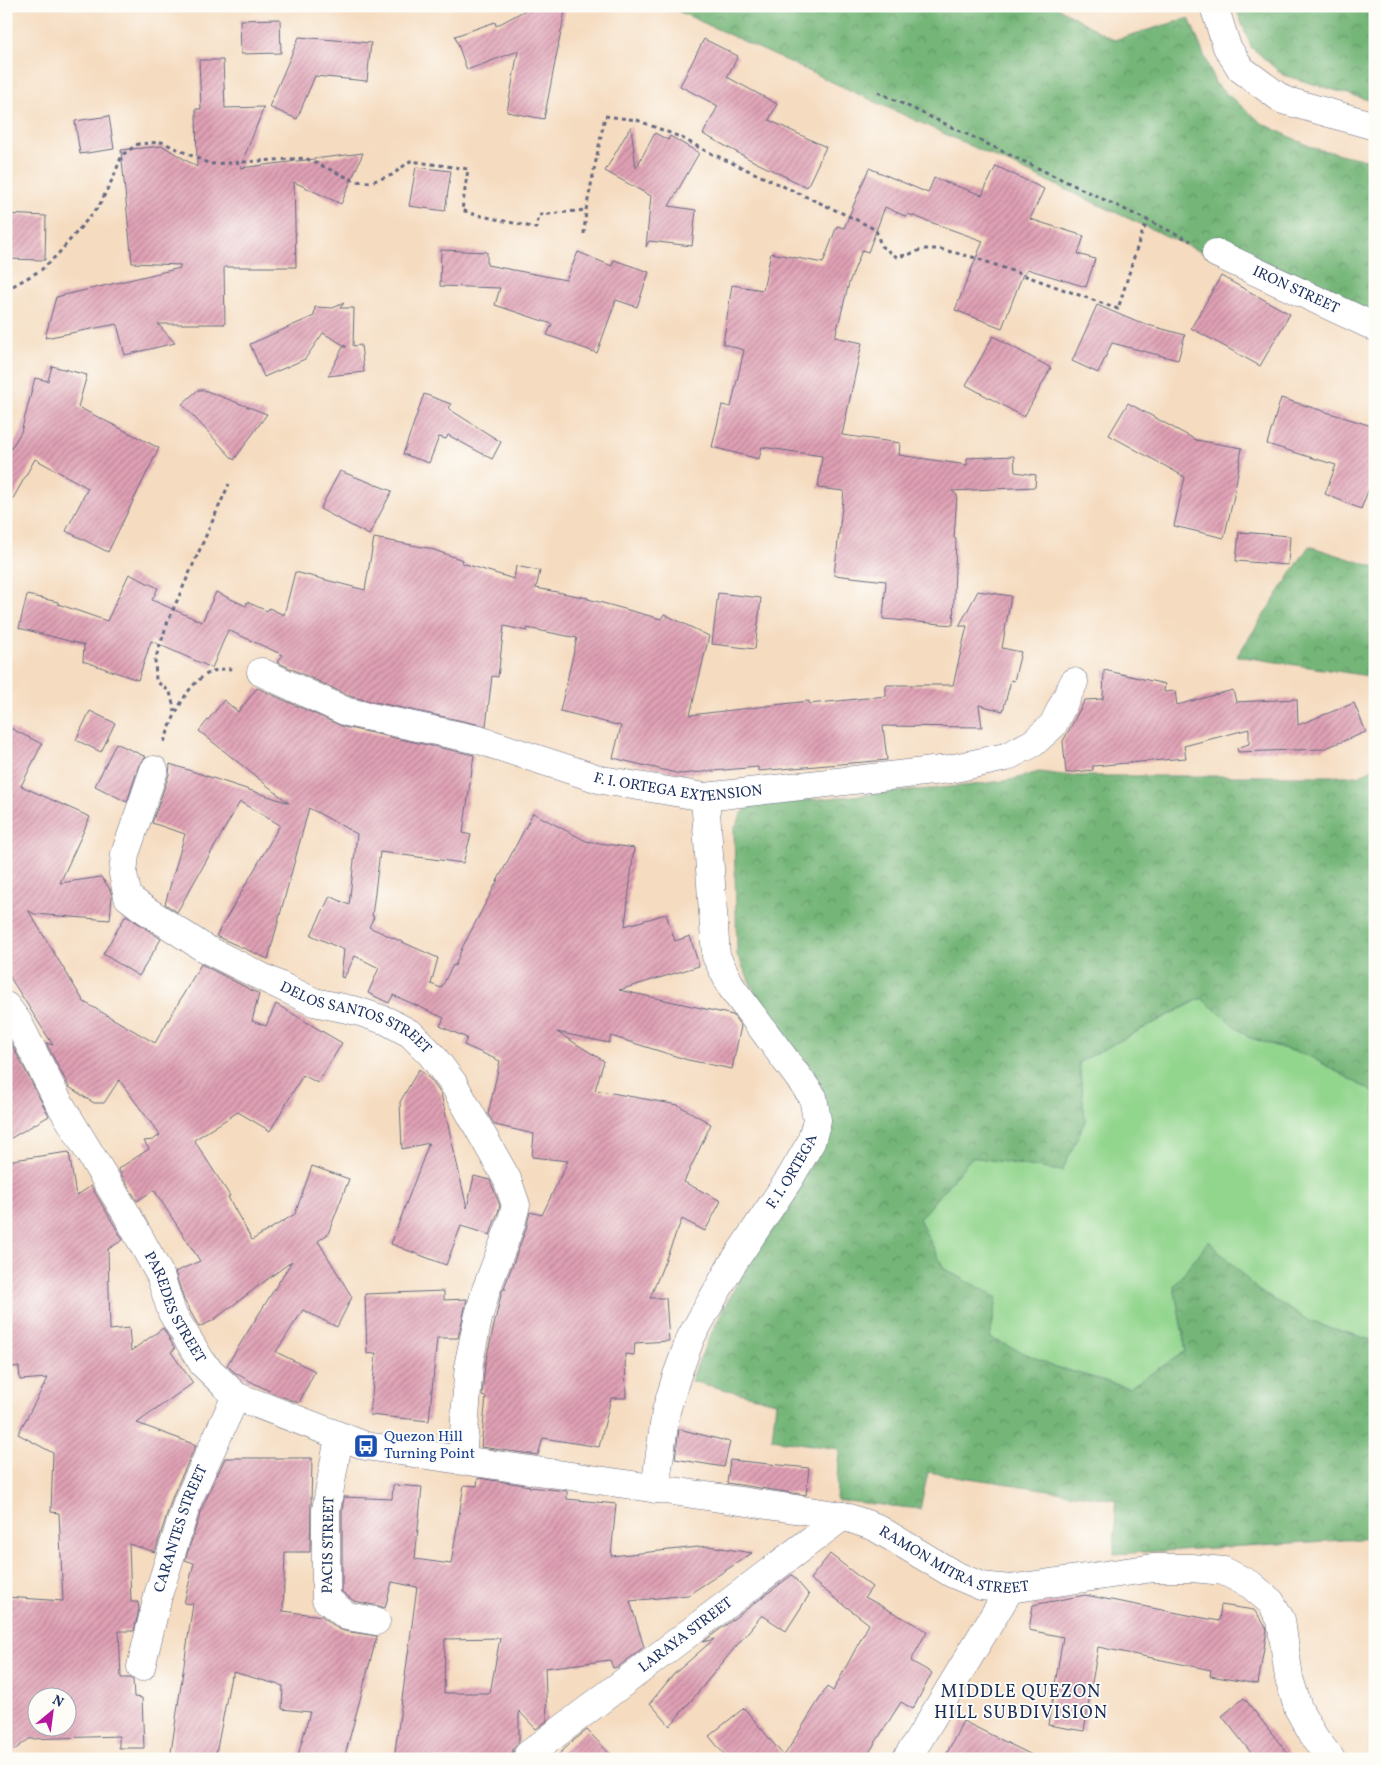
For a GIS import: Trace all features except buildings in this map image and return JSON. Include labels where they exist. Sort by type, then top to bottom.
[{"type":"street","points":[[1214,6],[1227,47],[1241,69],[1283,100],[1375,126]]},
{"type":"street","name":"IRON STREET","points":[[1216,253],[1375,327]]},
{"type":"street","name":"F. I. ORTEGA EXTENSION","points":[[261,672],[347,712],[479,740],[602,780],[705,797],[950,769],[1006,757],[1034,743],[1053,725],[1074,682]]},
{"type":"street","name":"DELOS SANTOS STREET","points":[[154,770],[125,854],[123,874],[128,897],[141,908],[204,948],[266,979],[314,1002],[358,1011],[388,1021],[411,1034],[431,1054],[453,1083],[507,1180],[516,1205],[512,1224],[486,1290],[478,1319],[470,1362],[462,1461]]},
{"type":"street","name":"F. I. ORTEGA","points":[[655,1489],[666,1411],[676,1375],[691,1337],[730,1266],[790,1178],[811,1142],[817,1120],[812,1096],[732,988],[716,956],[705,797]]},
{"type":"street","name":"PAREDES STREET","points":[[6,1006],[18,1022],[58,1099],[126,1213],[160,1275],[172,1313],[203,1364],[236,1396],[339,1437],[366,1446],[462,1461]]},
{"type":"street","name":"CARANTES STREET","points":[[141,1667],[159,1592],[188,1500],[236,1396]]},
{"type":"street","name":"PACIS STREET","points":[[339,1437],[326,1510],[326,1600],[347,1616],[376,1621]]},
{"type":"street","name":"RAMON MITRA STREET","points":[[462,1461],[842,1516],[875,1527],[953,1574],[981,1586],[1010,1589],[1153,1568],[1192,1568],[1224,1571],[1251,1585],[1271,1602],[1281,1620],[1289,1678],[1298,1708],[1314,1737],[1331,1759]]},
{"type":"street","name":"LARAYA STREET","points":[[528,1755],[842,1516]]},
{"type":"street","points":[[906,1759],[1010,1589]]},
{"type":"path","points":[[878,92],[1216,253]]},
{"type":"path","points":[[584,234],[586,210],[605,116],[637,120],[680,137],[706,151],[855,218],[876,230],[880,246],[897,257],[923,248],[976,258],[1118,309],[1140,238],[1148,220]]},
{"type":"path","points":[[6,290],[41,270],[58,254],[99,206],[122,155],[138,144],[162,142],[210,164],[305,158],[355,181],[371,182],[392,176],[410,161],[468,170],[462,210],[536,228],[539,215],[586,210]]},
{"type":"path","points":[[175,712],[170,692],[156,681],[155,660],[168,621],[228,484]]},
{"type":"path","points":[[154,770],[175,712],[189,690],[201,676],[225,669]]},
{"type":"green space","points":[[667,6],[1055,6],[1114,40],[1189,18],[1216,85],[1262,123],[1313,148],[1375,162],[1375,332]]},
{"type":"green space","points":[[1235,6],[1375,6],[1375,102],[1283,75],[1251,47]]},
{"type":"green space","points":[[1309,546],[1375,567],[1375,677],[1237,656]]},
{"type":"green space","points":[[1375,768],[1375,1093],[1311,1057],[1248,1037],[1201,998],[1079,1062],[1085,1121],[1062,1171],[972,1157],[919,1219],[944,1269],[997,1297],[990,1338],[1056,1367],[1129,1388],[1186,1351],[1174,1286],[1209,1241],[1259,1291],[1311,1322],[1375,1341],[1375,1538],[1114,1554],[1116,1500],[928,1472],[920,1509],[836,1500],[839,1449],[772,1439],[776,1402],[691,1381],[704,1349],[735,1287],[827,1139],[829,1114],[822,1087],[809,1065],[765,1013],[737,955],[734,829],[742,813],[753,805],[973,785],[1010,780],[1039,772],[1071,776],[1358,776]]},
{"type":"green space","points":[[1202,998],[1248,1037],[1311,1057],[1375,1093],[1375,1341],[1311,1322],[1259,1291],[1209,1241],[1174,1286],[1186,1351],[1129,1388],[1056,1367],[990,1338],[997,1297],[944,1269],[919,1219],[972,1157],[1062,1171],[1085,1121],[1079,1062]]},
{"type":"place","name":"Quezon Hill Turning Point","points":[[366,1446]]},
{"type":"district","name":"MIDDLE QUEZON HILL SUBDIVISION","points":[[1021,1702]]}]
